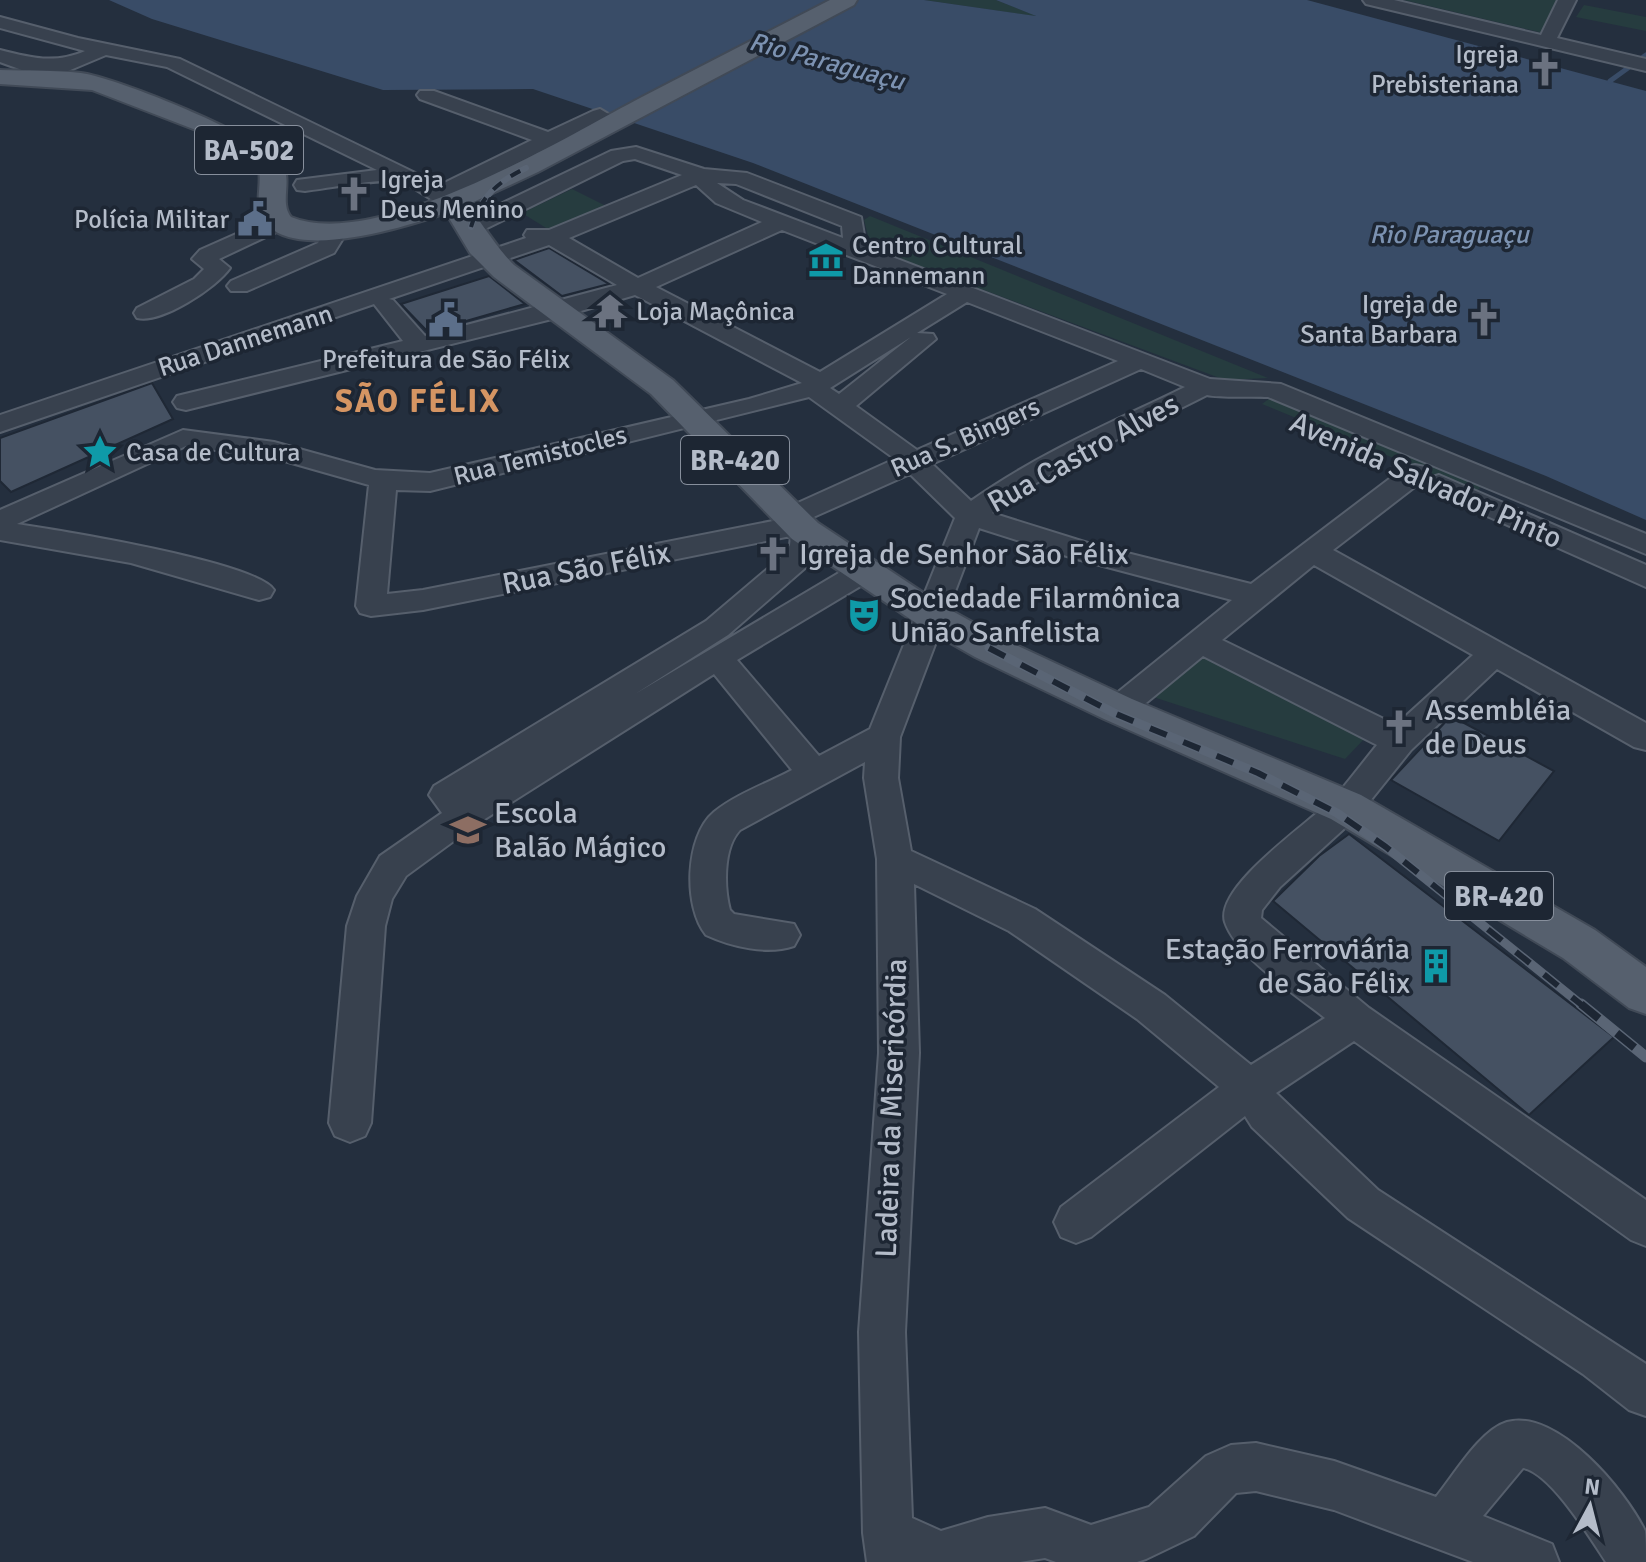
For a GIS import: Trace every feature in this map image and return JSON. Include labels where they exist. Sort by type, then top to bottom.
[{"type":"main road","points":[[279,222],[310,232],[336,232],[526,168],[846,0]]},
{"type":"main road","name":"BA-502","points":[[11,70],[82,80],[210,127],[271,166],[275,175],[272,211],[279,222]]},
{"type":"main road","name":"BR-420","points":[[445,197],[471,227],[480,247],[517,283],[662,387],[798,524],[864,571],[932,616],[989,648],[1118,709],[1346,807],[1579,944],[1646,994]]},
{"type":"street","points":[[1372,0],[1546,42],[1641,59]]},
{"type":"street","points":[[1546,42],[1567,0]]},
{"type":"street","points":[[0,22],[50,37],[173,63],[445,197],[600,115]]},
{"type":"street","points":[[0,56],[11,70],[72,65],[104,49]]},
{"type":"street","points":[[427,95],[550,140]]},
{"type":"street","name":"Avenida Salvador Pinto","points":[[471,227],[618,155],[636,153],[701,175],[739,178],[853,222],[855,252]]},
{"type":"street","points":[[305,185],[402,174]]},
{"type":"street","name":"Avenida Salvador Pinto","points":[[701,175],[705,186],[715,194],[781,222],[1141,360],[1415,473],[1646,545]]},
{"type":"street","name":"Rua Dannemann","points":[[0,424],[172,363],[551,237],[701,175]]},
{"type":"street","points":[[146,313],[202,284],[208,275],[217,270],[203,259],[208,255],[279,222]]},
{"type":"street","points":[[186,402],[555,311],[637,287],[781,222]]},
{"type":"street","points":[[471,227],[551,237],[817,386],[896,445],[970,516],[1083,551],[1257,596]]},
{"type":"street","points":[[239,286],[326,248],[336,232]]},
{"type":"street","points":[[840,406],[921,330],[969,296]]},
{"type":"street","points":[[385,305],[420,345]]},
{"type":"street","name":"Rua Temistocles","points":[[183,438],[286,453],[383,481],[400,484],[430,482],[817,386],[921,330]]},
{"type":"street","name":"Rua S. Bingers","points":[[798,524],[911,461],[1141,360]]},
{"type":"street","points":[[2,519],[183,438],[186,402],[172,363]]},
{"type":"street","name":"Avenida Salvador Pinto","points":[[1206,386],[1272,389],[1501,498],[1646,577]]},
{"type":"street","name":"Rua Castro Alves","points":[[932,616],[970,516],[1008,488],[1056,461],[1206,386]]},
{"type":"street","points":[[1118,709],[1415,473]]},
{"type":"street","name":"Rua São Félix","points":[[383,481],[371,606],[423,600],[798,524]]},
{"type":"street","points":[[2,519],[71,541],[229,579],[259,590]]},
{"type":"street","points":[[725,644],[805,545],[798,524]]},
{"type":"street","points":[[1313,552],[1646,738]]},
{"type":"street","points":[[350,1123],[366,926],[375,896],[393,866],[594,719],[725,644],[864,571]]},
{"type":"street","name":"Ladeira da Misericórdia","points":[[890,1548],[882,1332],[899,1053],[895,859],[881,778],[883,737],[932,616]]},
{"type":"street","points":[[1202,643],[1399,741]]},
{"type":"street","points":[[725,644],[814,773]]},
{"type":"street","points":[[1493,655],[1399,741],[1346,807],[1267,877],[1244,906],[1242,919],[1250,934],[1355,1020],[1646,1225]]},
{"type":"street","points":[[781,935],[733,928],[720,924],[711,916],[712,850],[718,832],[728,820],[883,737]]},
{"type":"street","points":[[895,859],[1022,920],[1151,1007],[1249,1088],[1267,1114],[1363,1204],[1599,1358],[1646,1393]]},
{"type":"street","points":[[1076,1222],[1249,1088],[1355,1020]]},
{"type":"street","points":[[1445,1525],[1507,1446],[1526,1443],[1555,1457],[1612,1525],[1635,1562]]},
{"type":"street","points":[[890,1548],[943,1559],[988,1542],[1045,1533],[1108,1556],[1177,1518],[1230,1469],[1259,1467],[1303,1476],[1445,1525],[1534,1562]]},
{"type":"green space","points":[[924,0],[996,0],[1040,17]]},
{"type":"green space","points":[[1404,0],[1569,0],[1551,35]]},
{"type":"green space","points":[[1584,5],[1646,17],[1646,31],[1576,17]]},
{"type":"green space","points":[[572,189],[608,207],[551,231],[522,213]]},
{"type":"green space","points":[[870,216],[1268,378],[1225,380],[871,248],[864,220]]},
{"type":"green space","points":[[1270,398],[1484,484],[1476,492],[1262,404]]},
{"type":"green space","points":[[1204,648],[1367,736],[1345,759],[1147,695]]},
{"type":"water","name":"Rio Paraguaçu","points":[[109,0],[924,0],[1036,16],[996,0],[1307,0],[1646,91],[1646,520],[1546,476],[753,163],[533,89],[383,90],[152,19]]},
{"type":"building","points":[[549,248],[609,284],[562,296],[514,260]]},
{"type":"building","name":"Prefeitura de São Félix","points":[[489,276],[525,304],[428,332],[401,304]]},
{"type":"building","points":[[152,383],[173,419],[11,492],[0,481],[0,438]]},
{"type":"building","points":[[1451,716],[1554,771],[1499,841],[1391,780]]},
{"type":"building","name":"Estação Ferroviária de São Félix","points":[[1349,834],[1614,1037],[1529,1115],[1273,901],[1319,856]]},
{"type":"waterway","points":[[1610,81],[1646,55]]},
{"type":"railway","points":[[471,227],[492,191],[526,168]]},
{"type":"railway","points":[[989,648],[1116,714],[1258,773],[1337,813],[1386,847],[1583,1006]]},
{"type":"railway","points":[[1581,1004],[1646,1057]]},
{"type":"place","name":"Igreja Prebisteriana","points":[[1545,69]]},
{"type":"place","name":"Igreja Deus Menino","points":[[354,194]]},
{"type":"place","name":"Polícia Militar","points":[[255,219]]},
{"type":"place","name":"Centro Cultural Dannemann","points":[[826,260]]},
{"type":"place","name":"Loja Maçônica","points":[[610,311]]},
{"type":"place","name":"Igreja de Santa Barbara","points":[[1484,319]]},
{"type":"place","name":"Prefeitura de São Félix","points":[[446,320]]},
{"type":"place","name":"Casa de Cultura","points":[[100,452]]},
{"type":"place","name":"Igreja de Senhor São Félix","points":[[773,554]]},
{"type":"place","name":"Sociedade Filarmônica União Sanfelista","points":[[864,615]]},
{"type":"place","name":"Assembléia de Deus","points":[[1399,727]]},
{"type":"place","name":"Escola Balão Mágico","points":[[468,830]]},
{"type":"place","name":"Estação Ferroviária de São Félix","points":[[1436,966]]},
{"type":"district","name":"SÃO FÉLIX","points":[[418,401]]}]
